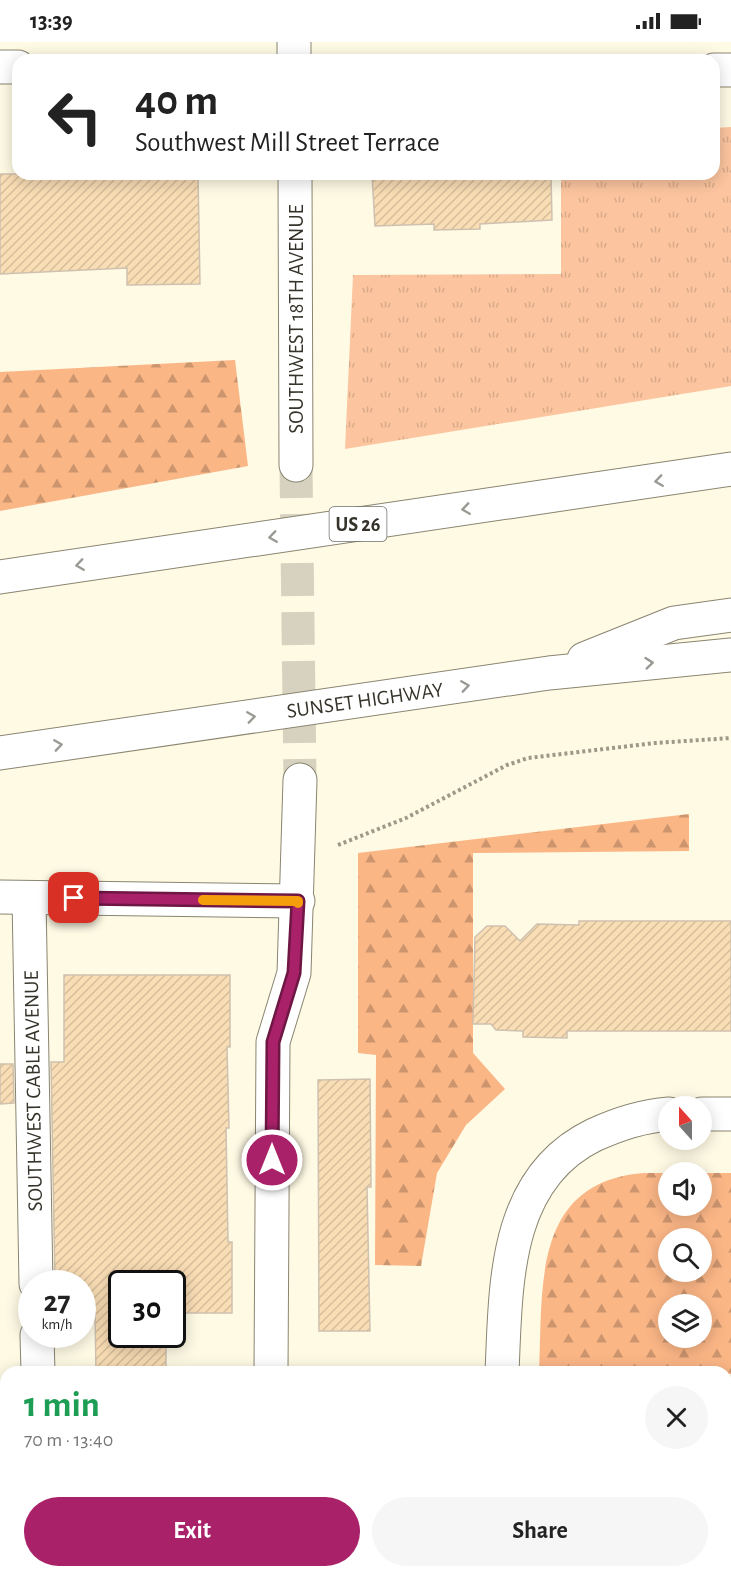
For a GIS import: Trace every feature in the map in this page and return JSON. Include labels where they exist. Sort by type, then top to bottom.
[{"type":"main road","name":"SOUTHWEST 18TH AVENUE","points":[[295,180],[296,465]]},
{"type":"main road","name":"US 26","points":[[0,577],[726,471]]},
{"type":"main road","points":[[549,673],[674,624],[731,615]]},
{"type":"main road","name":"SUNSET HIGHWAY","points":[[0,753],[549,673],[731,655]]},
{"type":"main road","points":[[271,1366],[273,1042],[294,973],[300,780]]},
{"type":"main road","points":[[14,897],[298,901]]},
{"type":"main road","name":"SOUTHWEST CABLE AVENUE","points":[[14,897],[35,1270]]},
{"type":"main road","points":[[712,1114],[731,1114]]},
{"type":"main road","points":[[502,1366],[507,1282],[519,1218],[530,1196],[564,1154],[582,1141],[632,1120],[658,1116]]},
{"type":"main road","points":[[38,1348],[38,1366]]},
{"type":"path","points":[[299,848],[326,848],[358,839],[507,765],[528,758],[655,743],[731,738]]},
{"type":"green space","points":[[731,127],[731,386],[345,449],[353,275],[561,274],[561,180],[720,180],[720,128]]},
{"type":"green space","points":[[235,360],[248,466],[0,511],[0,372]]},
{"type":"green space","points":[[689,814],[689,851],[473,853],[473,1053],[505,1089],[466,1125],[437,1173],[421,1266],[375,1265],[376,1055],[358,1053],[358,853]]},
{"type":"green space","points":[[645,1173],[658,1173],[658,1216],[712,1216],[712,1173],[731,1173],[731,1366],[539,1366],[544,1275],[551,1244],[562,1218],[581,1196],[608,1180]]},
{"type":"building","points":[[0,174],[12,174],[12,180],[198,180],[200,284],[127,285],[127,268],[0,274]]},
{"type":"building","points":[[372,180],[551,180],[552,220],[480,224],[480,229],[434,230],[434,224],[375,226]]},
{"type":"building","points":[[579,921],[731,921],[731,1031],[567,1031],[567,1038],[523,1037],[523,1031],[496,1030],[491,1024],[473,1024],[475,937],[487,926],[505,926],[520,941],[537,924],[579,925]]},
{"type":"building","points":[[64,975],[230,975],[230,1047],[227,1047],[229,1128],[226,1128],[228,1242],[232,1242],[232,1313],[186,1313],[186,1270],[108,1270],[108,1348],[166,1348],[166,1366],[96,1366],[96,1270],[55,1270],[51,1062],[64,1062]]},
{"type":"building","points":[[0,1064],[13,1064],[14,1103],[0,1104]]},
{"type":"building","points":[[370,1079],[371,1187],[367,1187],[370,1331],[319,1331],[318,1080]]},
{"type":"tunnel","points":[[296,465],[300,780]]},
{"type":"slow traffic","points":[[203,900],[298,901],[298,903]]},
{"type":"route","points":[[74,898],[298,901],[294,973],[275,1029],[273,1042],[272,1160]]}]
